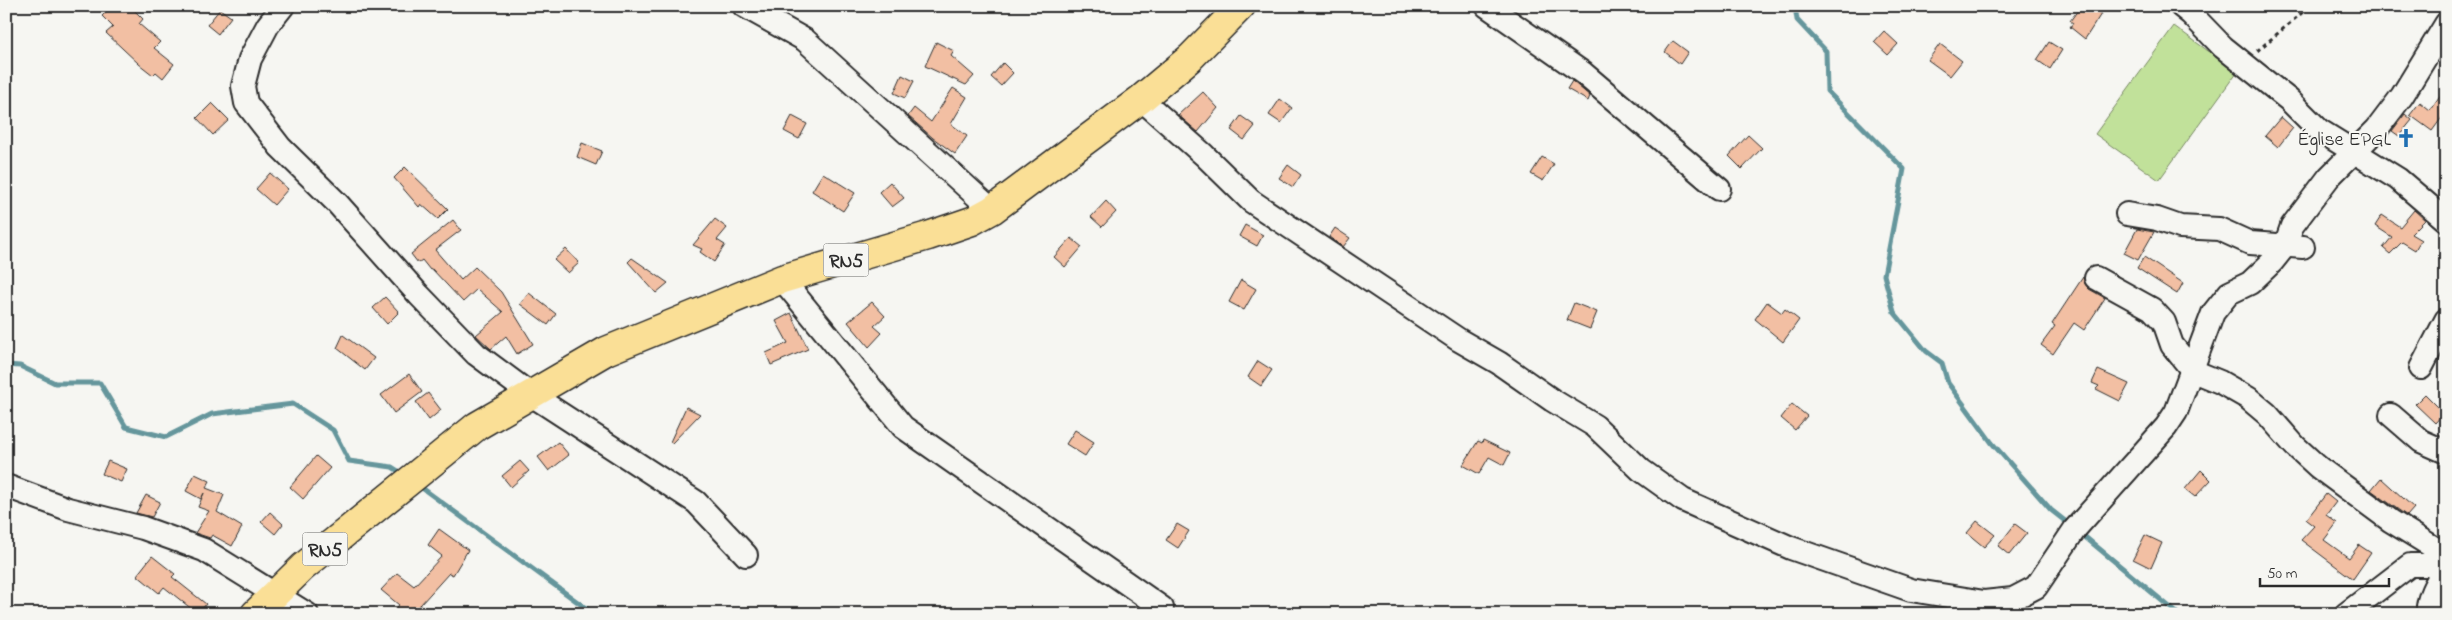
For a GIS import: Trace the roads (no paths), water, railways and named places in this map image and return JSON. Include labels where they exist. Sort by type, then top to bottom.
[{"type":"highway","name":"RN5","points":[[255,614],[275,592],[476,426],[606,351],[782,279],[928,236],[972,221],[992,210],[1141,99],[1190,58],[1241,6]]},
{"type":"street","points":[[283,6],[268,25],[250,59],[243,86],[246,103],[280,147],[337,203],[470,348],[530,394],[696,502],[746,555]]},
{"type":"street","points":[[744,6],[805,40],[992,210]]},
{"type":"street","points":[[1487,6],[1583,74],[1719,189]]},
{"type":"street","points":[[2181,6],[2223,47],[2289,100],[2319,130],[2335,142],[2355,150],[2398,179],[2446,220]]},
{"type":"street","points":[[2294,247],[2292,226],[2329,177],[2377,129],[2402,96],[2446,24]]},
{"type":"street","points":[[1141,99],[1204,155],[1251,201],[1459,340],[1499,363],[1595,426],[1641,470],[1683,500],[1791,548],[1910,590],[1984,602],[2013,599],[2036,587],[2066,541],[2166,427],[2176,412],[2193,371],[2213,313],[2228,294],[2250,283],[2272,261],[2294,247]]},
{"type":"street","points":[[2127,214],[2157,219],[2180,228],[2219,229],[2250,243],[2294,247]]},
{"type":"street","points":[[2096,278],[2152,310],[2164,322],[2172,344],[2193,371],[2220,382],[2248,398],[2267,414],[2295,446],[2318,467],[2391,521],[2446,555]]},
{"type":"street","points":[[782,279],[903,426],[1162,608]]},
{"type":"street","points":[[2421,368],[2438,340],[2446,320]]},
{"type":"street","points":[[2391,415],[2421,441],[2446,452]]},
{"type":"street","points":[[6,486],[68,509],[142,528],[204,550],[275,592],[307,614]]},
{"type":"street","points":[[2346,614],[2410,565],[2446,566],[2432,596],[2428,614]]},
{"type":"waterway","points":[[1795,6],[1797,20],[1826,51],[1827,91],[1904,169],[1884,275],[1894,312],[1926,351],[1942,363],[1948,383],[1992,443],[2051,510],[2070,525]]},
{"type":"waterway","points":[[6,365],[20,366],[55,383],[100,383],[126,427],[166,437],[212,414],[293,404],[333,430],[349,461],[392,467],[403,474]]},
{"type":"waterway","points":[[418,485],[594,614]]},
{"type":"waterway","points":[[2079,532],[2178,614]]},
{"type":"place","name":"Église EPGL","points":[[2406,138]]}]
